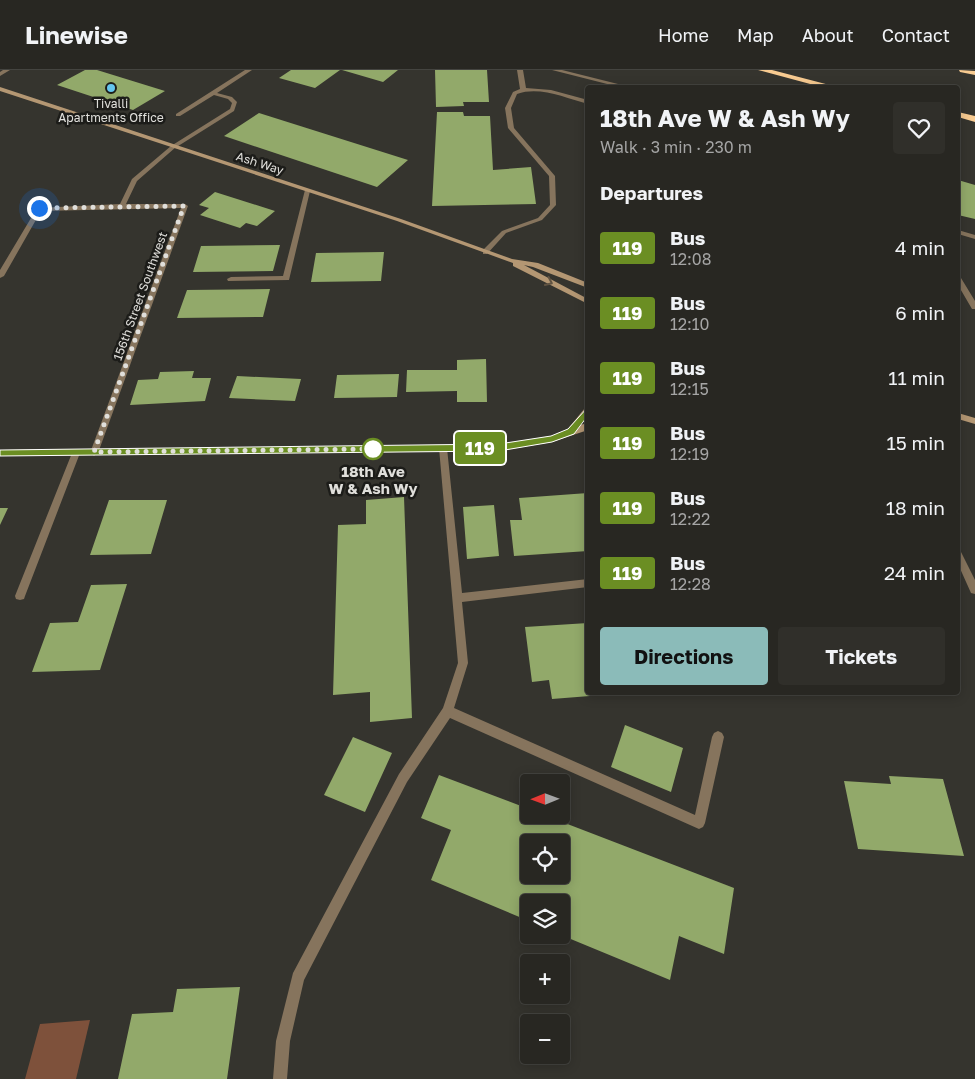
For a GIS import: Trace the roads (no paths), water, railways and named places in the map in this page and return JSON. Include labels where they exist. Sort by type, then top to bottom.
[{"type":"highway","points":[[762,70],[824,85]]},
{"type":"highway","points":[[963,70],[975,72]]},
{"type":"highway","points":[[960,116],[975,120]]},
{"type":"street","points":[[0,74],[7,70]]},
{"type":"street","points":[[178,115],[249,70]]},
{"type":"street","points":[[520,70],[523,89]]},
{"type":"street","points":[[555,70],[619,85]]},
{"type":"street","name":"Ash Way","points":[[0,89],[511,261],[585,300]]},
{"type":"street","points":[[485,252],[504,232],[540,219],[552,205],[552,176],[511,128],[508,108],[515,93],[523,89],[534,89],[585,101]]},
{"type":"street","points":[[0,276],[39,208],[122,206],[134,180],[173,147],[232,110],[235,102],[230,98],[213,93]]},
{"type":"street","points":[[231,279],[286,278],[307,191]]},
{"type":"street","name":"156th Street Southwest","points":[[94,452],[184,206],[122,206]]},
{"type":"street","points":[[960,233],[975,237]]},
{"type":"street","name":"Ash Way","points":[[511,261],[535,265],[585,285]]},
{"type":"street","points":[[960,283],[975,307]]},
{"type":"street","points":[[571,432],[585,414]]},
{"type":"street","points":[[960,417],[975,421]]},
{"type":"street","points":[[0,453],[443,448],[522,445],[552,439],[585,427]]},
{"type":"street","points":[[280,1079],[283,1041],[298,978],[403,778],[448,711],[463,663],[443,448]]},
{"type":"street","points":[[20,596],[76,452]]},
{"type":"street","points":[[960,559],[975,590]]},
{"type":"street","points":[[457,598],[585,583]]},
{"type":"street","points":[[448,711],[699,823],[718,737]]},
{"type":"place","name":"Tivalli Apartments Office","points":[[111,88]]},
{"type":"place","name":"18th Ave W & Ash Wy","points":[[373,449]]}]
